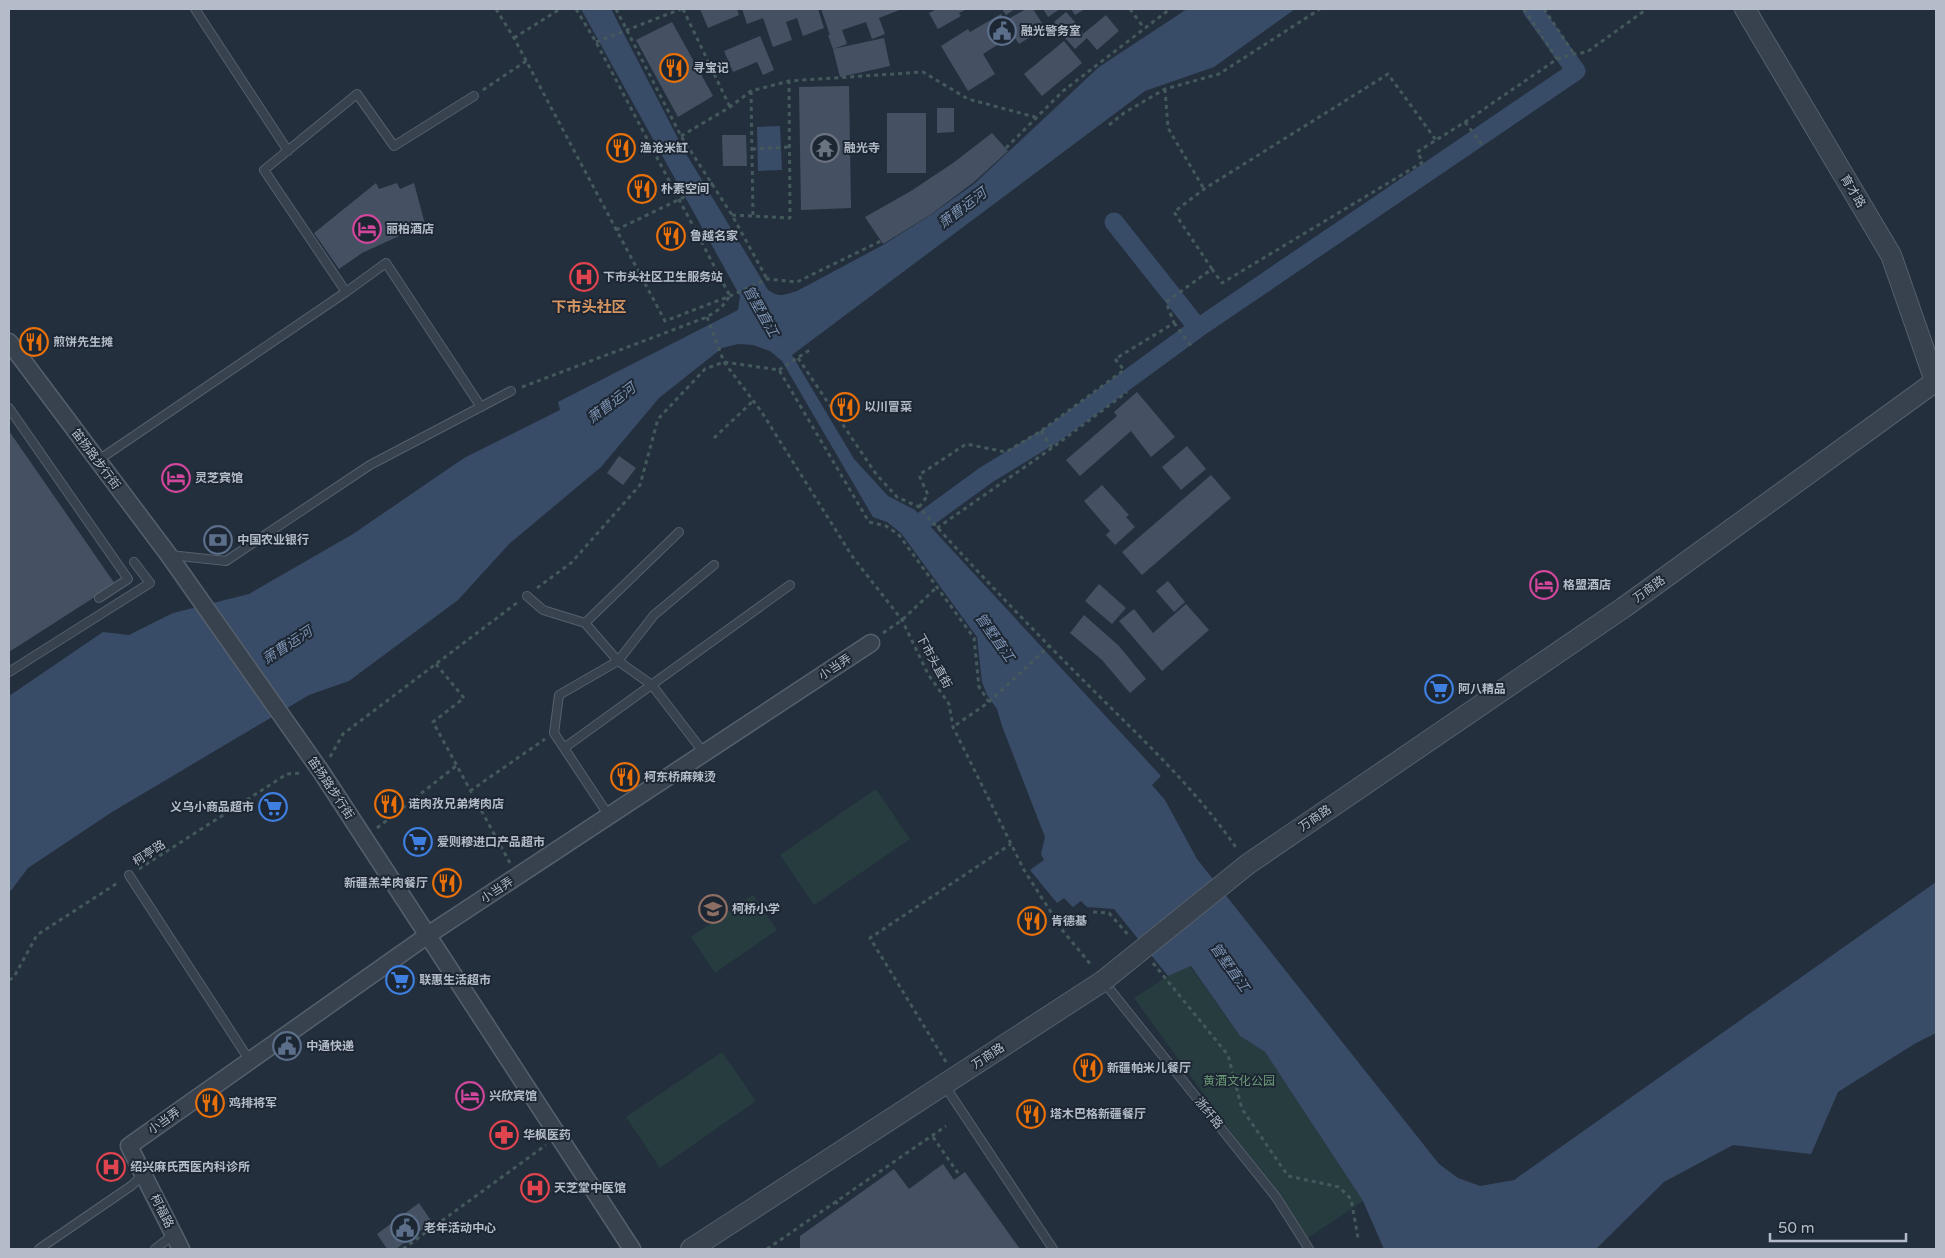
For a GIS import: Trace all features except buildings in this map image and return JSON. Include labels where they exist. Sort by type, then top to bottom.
[{"type":"street","name":"育才路","points":[[1745,9],[1891,255],[1936,382]]},
{"type":"street","name":"笛扬路步行街","points":[[9,342],[168,554],[322,772],[632,1249]]},
{"type":"street","name":"万商路","points":[[691,1249],[1103,981],[1248,864],[1623,608],[1936,382]]},
{"type":"street","name":"小当弄","points":[[129,1146],[428,935],[871,643]]},
{"type":"street","name":"柯福路","points":[[129,1146],[181,1249]]},
{"type":"lane","points":[[195,9],[288,151]]},
{"type":"lane","points":[[346,292],[264,170],[357,94],[394,146],[474,96]]},
{"type":"lane","points":[[98,461],[386,263],[481,407]]},
{"type":"lane","points":[[168,554],[226,561],[370,465],[511,391]]},
{"type":"lane","points":[[9,408],[128,579],[99,598]]},
{"type":"lane","points":[[585,623],[679,532]]},
{"type":"lane","points":[[9,672],[150,583],[134,562]]},
{"type":"lane","points":[[609,816],[554,733],[559,695],[618,661],[654,615],[714,565]]},
{"type":"lane","points":[[564,748],[790,585]]},
{"type":"lane","points":[[527,596],[543,610],[585,623],[618,661],[652,685],[704,753]]},
{"type":"lane","points":[[130,876],[250,1061]]},
{"type":"lane","name":"浙纤路","points":[[1103,981],[1276,1197],[1309,1249]]},
{"type":"lane","points":[[950,1080],[1053,1249]]},
{"type":"lane","points":[[39,1249],[131,1186],[143,1175]]},
{"type":"lane","points":[[155,1249],[173,1234]]},
{"type":"path","points":[[496,9],[514,38],[665,321],[730,296],[767,279],[796,282],[881,241]]},
{"type":"path","points":[[514,38],[560,9]]},
{"type":"path","points":[[576,9],[596,42],[730,296]]},
{"type":"path","points":[[616,9],[682,136],[732,215],[767,279]]},
{"type":"path","points":[[596,42],[682,9],[730,107]]},
{"type":"path","points":[[1130,9],[1144,28]]},
{"type":"path","points":[[1006,148],[1063,91],[1170,9]]},
{"type":"path","points":[[1109,125],[1124,113],[1165,89],[1219,74],[1320,9]]},
{"type":"path","points":[[1524,9],[1557,59]]},
{"type":"path","points":[[1544,9],[1574,54]]},
{"type":"path","points":[[1436,140],[1388,74],[1204,189],[1174,212],[1222,283],[1423,162],[1417,152],[1465,122],[1557,59],[1587,52],[1647,9]]},
{"type":"path","points":[[474,96],[526,61]]},
{"type":"path","points":[[682,136],[730,107],[752,91],[789,81],[923,72],[968,99],[1035,117]]},
{"type":"path","points":[[732,215],[790,218],[789,81]]},
{"type":"path","points":[[1165,89],[1168,128],[1204,189]]},
{"type":"path","points":[[752,91],[753,216]]},
{"type":"path","points":[[1465,122],[1483,146]]},
{"type":"path","points":[[752,149],[790,147]]},
{"type":"path","points":[[616,230],[712,183]]},
{"type":"path","points":[[1193,348],[1174,323],[1166,302],[1212,269]]},
{"type":"path","points":[[511,391],[706,317],[721,308],[730,296]]},
{"type":"path","name":"下市头直街","points":[[706,317],[724,362],[754,400],[852,556],[902,620],[928,674],[949,704],[953,727],[1024,870],[1063,931],[1103,981]]},
{"type":"path","points":[[919,507],[928,495],[918,475],[966,444],[1006,452],[1041,432],[1124,370],[1115,359],[1174,323]]},
{"type":"path","points":[[322,772],[343,734],[572,563],[640,485],[658,419],[705,369],[724,362],[778,370],[811,349]]},
{"type":"path","points":[[798,358],[876,474],[897,497],[919,507],[1049,646],[1173,770],[1217,819],[1248,864]]},
{"type":"path","points":[[778,370],[869,522],[886,526],[899,535],[974,638],[979,687],[989,702]]},
{"type":"path","points":[[937,528],[1052,448],[1127,392]]},
{"type":"path","points":[[714,438],[754,400]]},
{"type":"path","points":[[1041,432],[1052,448]]},
{"type":"path","points":[[871,643],[902,620],[937,587]]},
{"type":"path","points":[[953,727],[989,702],[1049,646]]},
{"type":"path","points":[[436,664],[464,698],[432,722],[518,876]]},
{"type":"path","points":[[470,791],[554,733]]},
{"type":"path","points":[[364,838],[456,766]]},
{"type":"path","name":"柯亭路","points":[[9,980],[14,977],[37,935],[287,774],[322,772]]},
{"type":"path","points":[[950,1080],[870,938],[1011,844]]},
{"type":"path","points":[[1093,912],[1109,914],[1134,942]]},
{"type":"path","points":[[1147,956],[1228,1055],[1242,1109],[1288,1176],[1339,1186],[1351,1199],[1358,1238]]},
{"type":"path","points":[[767,1249],[946,1126]]},
{"type":"path","points":[[403,1249],[558,1136]]},
{"type":"path","points":[[932,1137],[960,1176]]},
{"type":"path","points":[[835,1201],[840,1207]]},
{"type":"green space","points":[[876,789],[910,839],[814,905],[780,855]]},
{"type":"green space","points":[[753,895],[777,930],[715,973],[691,937]]},
{"type":"green space","name":"黄酒文化公园","points":[[1190,966],[1240,1036],[1265,1052],[1363,1201],[1308,1238],[1134,998],[1168,976]]},
{"type":"green space","points":[[722,1052],[756,1101],[660,1168],[626,1117]]},
{"type":"water","points":[[581,9],[611,9],[685,152],[768,290],[782,295],[797,291],[883,245],[929,216],[974,184],[1099,67],[1187,9],[1295,9],[1214,67],[1145,91],[792,355],[854,459],[888,496],[915,510],[1161,776],[1152,785],[1165,800],[1197,859],[1439,1164],[1458,1178],[1480,1186],[1514,1180],[1936,882],[1936,1033],[1916,1043],[1838,1092],[1811,1154],[1733,1145],[1664,1182],[1596,1249],[1384,1249],[1363,1201],[1265,1052],[1240,1036],[1191,966],[1168,976],[1114,909],[1087,907],[1081,901],[1073,907],[1064,898],[1057,903],[1030,870],[1044,860],[1041,854],[1045,837],[997,709],[987,695],[982,682],[977,637],[901,533],[887,522],[873,517],[782,361],[770,351],[753,345],[738,344],[722,348],[659,398],[601,467],[509,544],[458,600],[349,681],[309,695],[112,812],[28,868],[9,893],[9,696],[103,632],[129,635],[173,613],[249,594],[353,534],[464,458],[560,410],[558,402],[738,310],[740,296]]},
{"type":"water","points":[[780,126],[782,170],[758,171],[757,127]]},
{"type":"waterway","points":[[916,526],[986,475],[1053,434],[1198,328],[1576,71],[1532,9]]},
{"type":"waterway","points":[[1114,222],[1198,328]]},
{"type":"place","name":"融光警务室","points":[[1002,31]]},
{"type":"place","name":"寻宝记","points":[[674,68]]},
{"type":"place","name":"渔沧米缸","points":[[621,148]]},
{"type":"place","name":"融光寺","points":[[825,148]]},
{"type":"place","name":"朴素空间","points":[[642,189]]},
{"type":"place","name":"丽柏酒店","points":[[367,229]]},
{"type":"place","name":"鲁越名家","points":[[671,236]]},
{"type":"place","name":"下市头社区卫生服务站","points":[[584,277]]},
{"type":"place","name":"煎饼先生摊","points":[[34,342]]},
{"type":"place","name":"以川冒菜","points":[[845,407]]},
{"type":"place","name":"灵芝宾馆","points":[[176,478]]},
{"type":"place","name":"中国农业银行","points":[[218,540]]},
{"type":"place","name":"格盟酒店","points":[[1544,585]]},
{"type":"place","name":"阿八精品","points":[[1439,689]]},
{"type":"place","name":"柯东桥麻辣烫","points":[[625,777]]},
{"type":"place","name":"诺肉孜兄弟烤肉店","points":[[389,804]]},
{"type":"place","name":"义乌小商品超市","points":[[273,807]]},
{"type":"place","name":"爱则穆进口产品超市","points":[[418,842]]},
{"type":"place","name":"新疆羔羊肉餐厅","points":[[447,883]]},
{"type":"place","name":"柯桥小学","points":[[713,909]]},
{"type":"place","name":"肯德基","points":[[1032,921]]},
{"type":"place","name":"联惠生活超市","points":[[400,980]]},
{"type":"place","name":"中通快递","points":[[287,1046]]},
{"type":"place","name":"新疆帕米儿餐厅","points":[[1088,1068]]},
{"type":"place","name":"兴欣宾馆","points":[[470,1096]]},
{"type":"place","name":"鸡排将军","points":[[210,1103]]},
{"type":"place","name":"塔木巴格新疆餐厅","points":[[1031,1114]]},
{"type":"place","name":"华枫医药","points":[[504,1135]]},
{"type":"place","name":"绍兴麻氏西医内科诊所","points":[[111,1167]]},
{"type":"place","name":"天芝堂中医馆","points":[[535,1188]]},
{"type":"place","name":"老年活动中心","points":[[405,1228]]},
{"type":"district","name":"下市头社区","points":[[589,307]]},
{"type":"water label","name":"萧曹运河","points":[[962,208]]},
{"type":"water label","name":"管墅直江","points":[[761,311]]},
{"type":"water label","name":"萧曹运河","points":[[611,403]]},
{"type":"water label","name":"管墅直江","points":[[995,637]]},
{"type":"water label","name":"萧曹运河","points":[[287,645]]},
{"type":"water label","name":"管墅直江","points":[[1230,967]]}]
